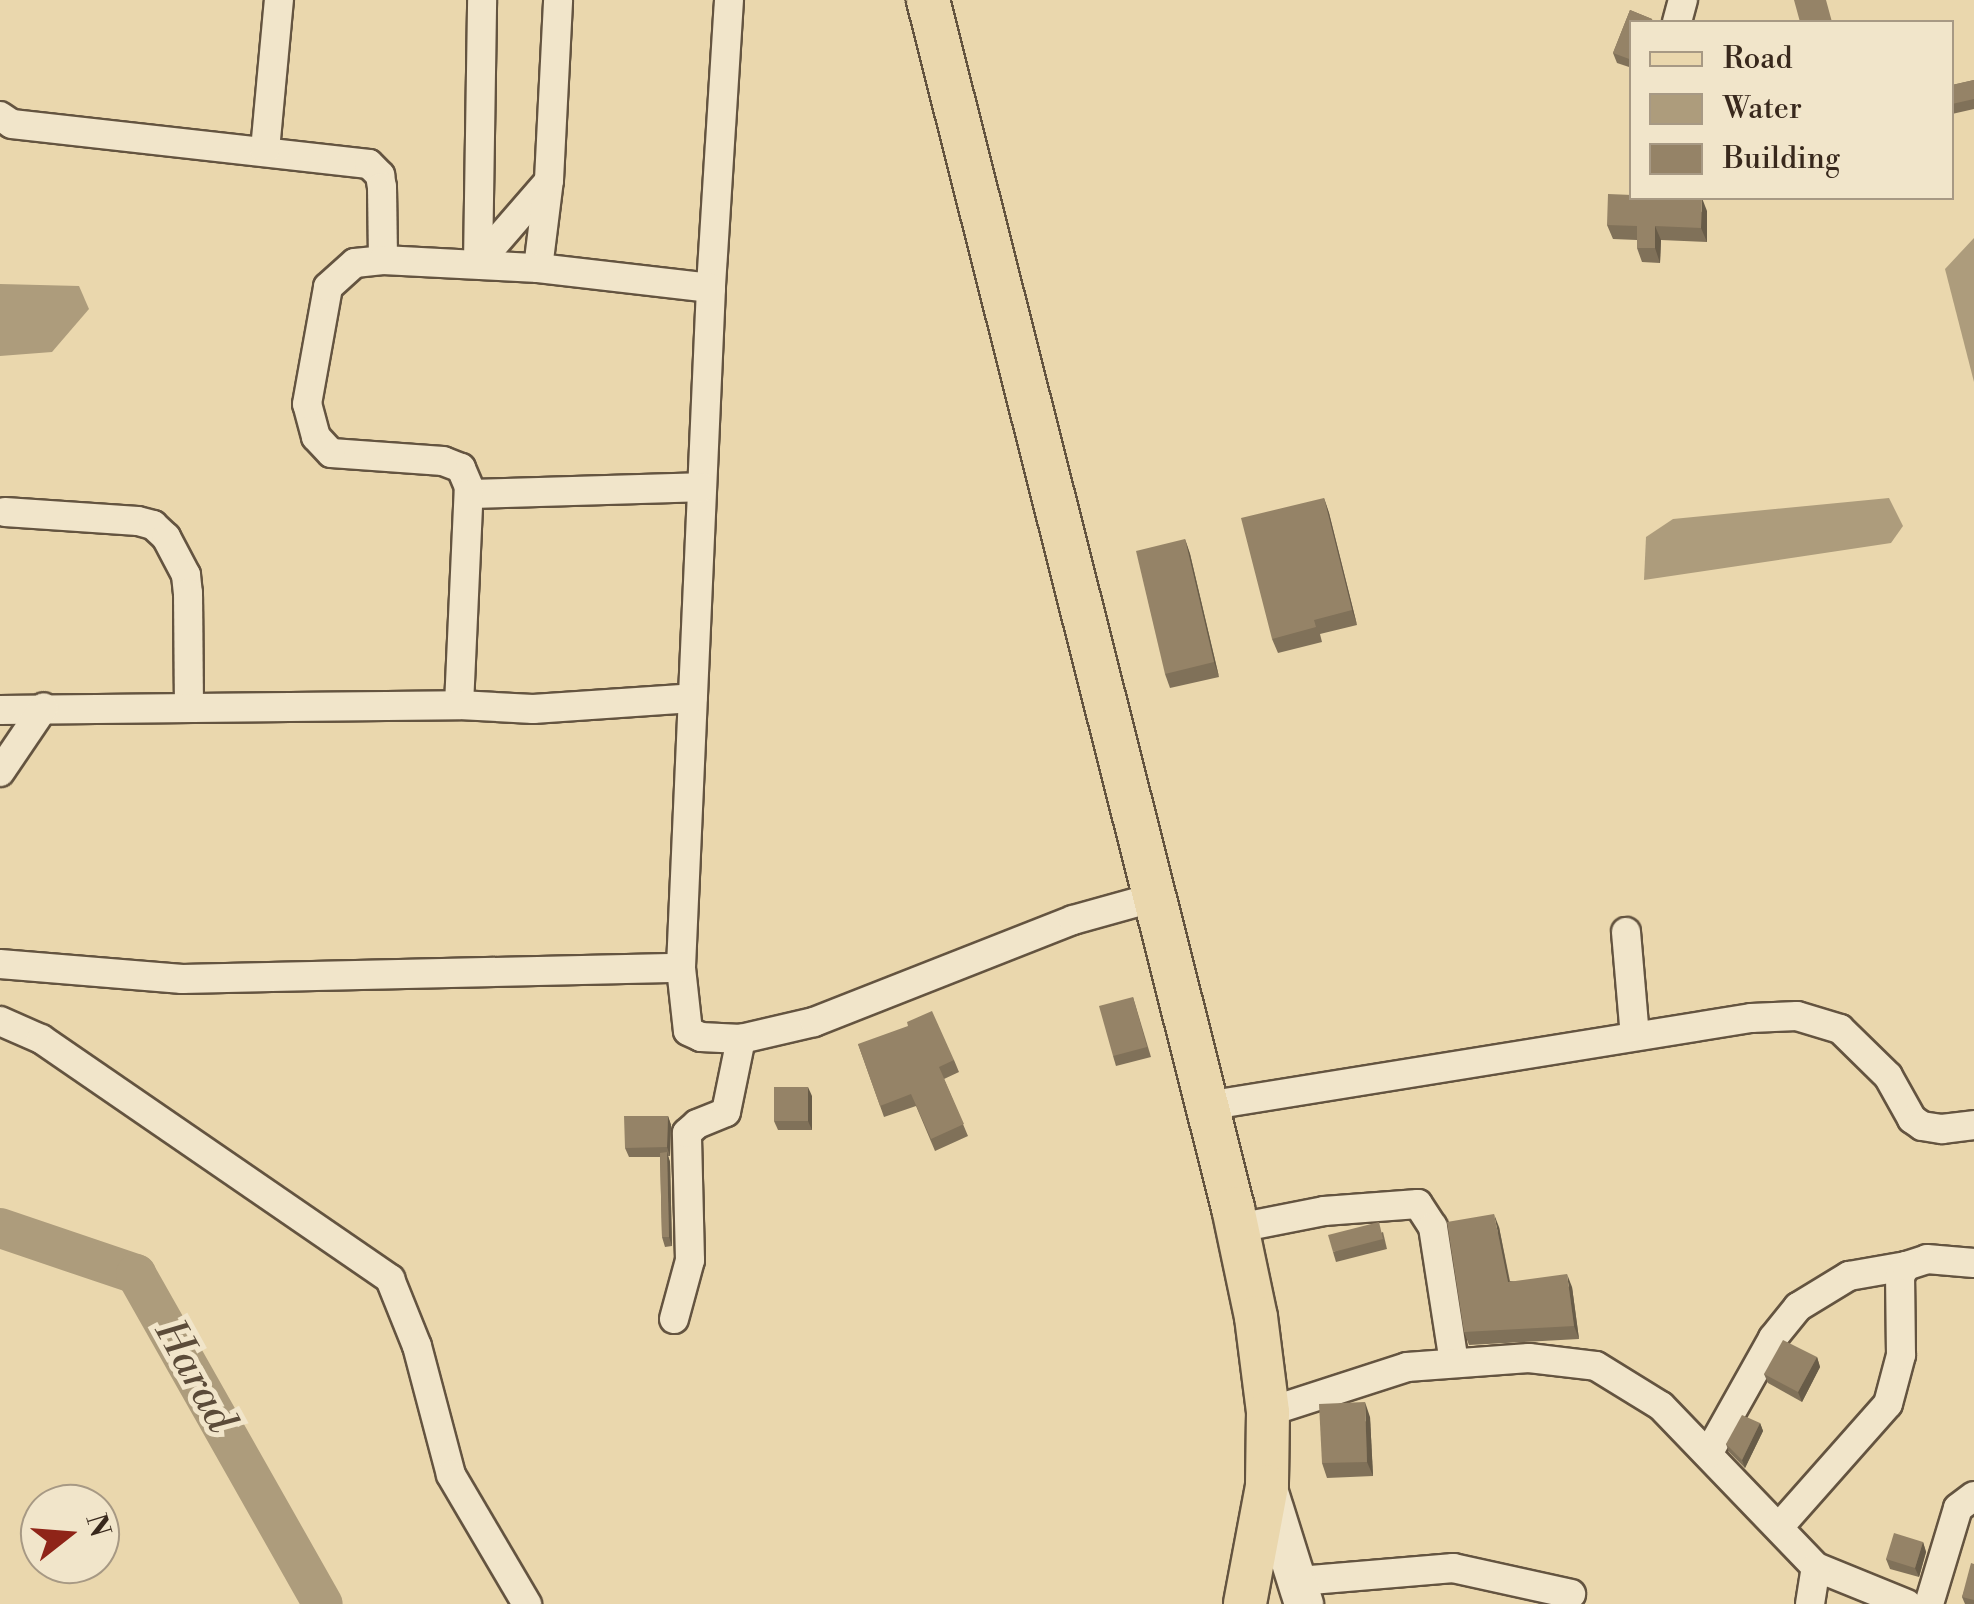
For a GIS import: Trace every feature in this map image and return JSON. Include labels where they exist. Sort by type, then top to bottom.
[{"type":"main road","points":[[928,0],[1235,1218],[1256,1316],[1268,1412],[1267,1486],[1245,1604]]},
{"type":"street","points":[[265,150],[279,0]]},
{"type":"street","points":[[478,263],[482,0]]},
{"type":"street","points":[[538,268],[549,180],[558,0]]},
{"type":"street","points":[[729,0],[711,288],[681,968],[688,1031],[701,1038],[741,1039],[814,1022],[1072,920],[1152,898]]},
{"type":"street","points":[[0,116],[12,124],[369,164],[380,174],[383,260]]},
{"type":"street","points":[[478,263],[549,180]]},
{"type":"street","points":[[459,705],[469,494],[461,468],[443,461],[331,453],[309,420],[307,404],[328,287],[355,264],[383,260],[538,268],[711,288]]},
{"type":"street","points":[[469,494],[702,488]]},
{"type":"street","points":[[5,512],[138,522],[153,525],[166,537],[182,566],[188,593],[190,706]]},
{"type":"street","points":[[0,710],[459,705],[533,709],[693,698]]},
{"type":"street","points":[[0,772],[44,707]]},
{"type":"street","points":[[1626,932],[1635,1036]]},
{"type":"street","points":[[0,964],[182,979],[681,968]]},
{"type":"street","points":[[1206,1106],[1752,1018],[1797,1016],[1840,1029],[1888,1076],[1912,1118],[1922,1126],[1942,1129],[1974,1125]]},
{"type":"street","points":[[0,1021],[41,1039],[390,1279],[417,1346],[451,1475],[527,1604]]},
{"type":"street","points":[[674,1319],[690,1260],[688,1133],[696,1124],[726,1112],[741,1039]]},
{"type":"street","points":[[1235,1218],[1418,1204],[1434,1227],[1454,1362]]},
{"type":"street","points":[[1708,1454],[1773,1338],[1798,1307],[1849,1276],[1927,1259],[1974,1263]]},
{"type":"street","points":[[1779,1527],[1888,1404],[1901,1355],[1900,1276],[1906,1266]]},
{"type":"street","points":[[1268,1412],[1407,1367],[1529,1358],[1596,1366],[1661,1406],[1816,1566],[1906,1604]]},
{"type":"street","points":[[1267,1486],[1301,1593],[1453,1568],[1571,1594]]},
{"type":"street","points":[[1929,1604],[1958,1508],[1974,1496]]},
{"type":"street","points":[[1810,1604],[1816,1566]]},
{"type":"water","points":[[1974,238],[1974,382],[1945,269]]},
{"type":"water","points":[[0,284],[79,286],[89,309],[52,352],[0,356]]},
{"type":"water","points":[[1889,498],[1903,526],[1891,543],[1644,580],[1646,537],[1673,519]]},
{"type":"building","points":[[1794,0],[1826,0],[1831,20],[1799,20]]},
{"type":"building","points":[[1630,10],[1652,19],[1629,20],[1629,59],[1613,53]]},
{"type":"building","points":[[1974,80],[1974,99],[1954,104],[1954,85]]},
{"type":"building","points":[[1608,194],[1629,195],[1629,200],[1702,200],[1701,228],[1655,226],[1655,248],[1637,248],[1637,226],[1607,225]]},
{"type":"building","points":[[1324,498],[1352,610],[1314,620],[1316,627],[1272,639],[1241,518]]},
{"type":"building","points":[[1185,539],[1214,662],[1165,674],[1136,551]]},
{"type":"building","points":[[1133,997],[1147,1047],[1113,1056],[1099,1006]]},
{"type":"building","points":[[932,1011],[954,1060],[939,1067],[964,1124],[931,1139],[911,1094],[880,1106],[858,1044],[908,1026],[907,1022]]},
{"type":"building","points":[[774,1087],[808,1087],[808,1121],[774,1121]]},
{"type":"building","points":[[624,1116],[668,1116],[667,1147],[625,1148]]},
{"type":"building","points":[[667,1152],[669,1237],[662,1237],[660,1153]]},
{"type":"building","points":[[1494,1214],[1508,1282],[1567,1274],[1574,1326],[1464,1332],[1447,1222]]},
{"type":"building","points":[[1379,1222],[1383,1239],[1333,1252],[1328,1235]]},
{"type":"building","points":[[1783,1340],[1817,1357],[1798,1392],[1764,1374]]},
{"type":"building","points":[[1365,1402],[1367,1462],[1322,1463],[1319,1404]]},
{"type":"building","points":[[1742,1415],[1760,1423],[1742,1460],[1726,1444]]},
{"type":"building","points":[[1894,1533],[1923,1542],[1915,1568],[1886,1559]]},
{"type":"building","points":[[1971,1563],[1974,1564],[1974,1600],[1962,1597]]},
{"type":"waterway","name":"Harad","points":[[0,1228],[136,1274],[323,1604]]}]
